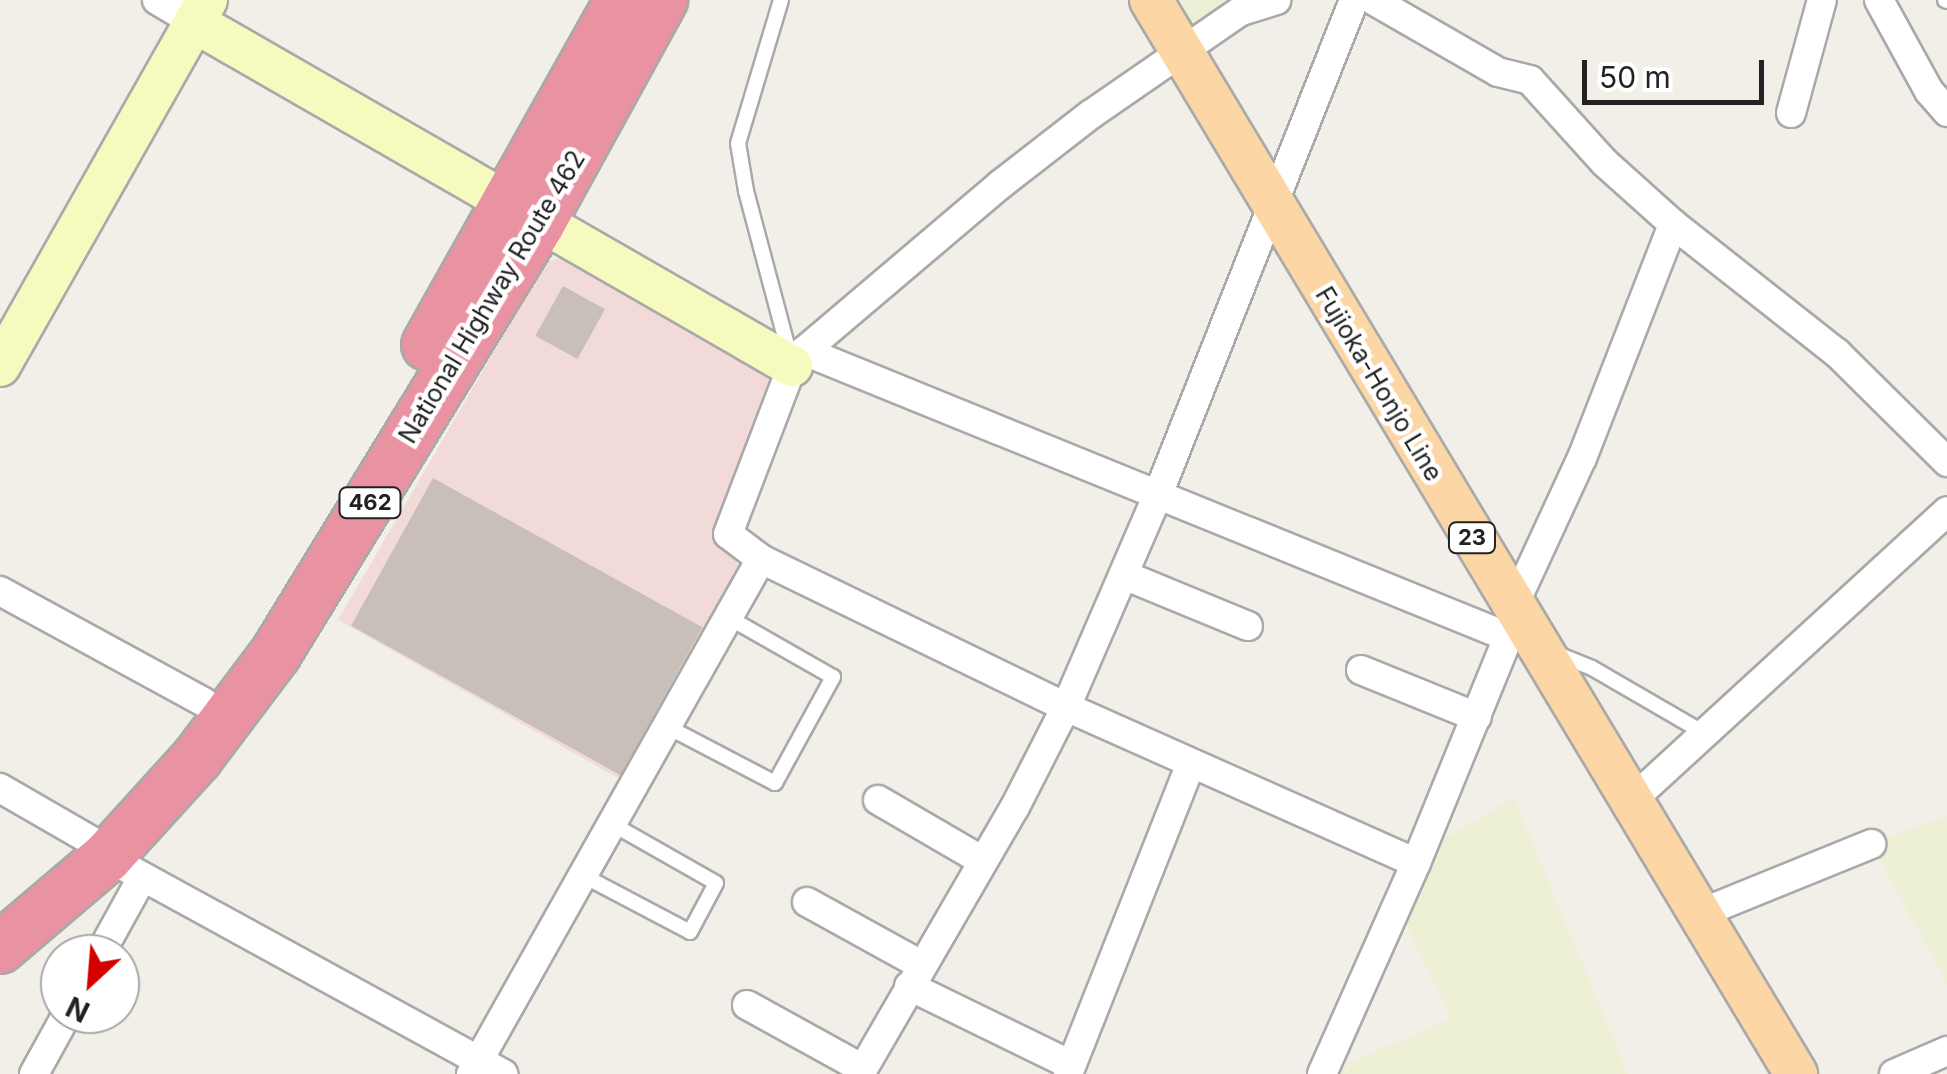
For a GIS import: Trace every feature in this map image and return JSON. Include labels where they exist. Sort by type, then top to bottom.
[{"type":"highway","name":"National Highway Route 462","points":[[0,948],[113,859],[197,758],[276,653],[523,214],[621,0]]},
{"type":"highway","name":"National Highway Route 462","points":[[0,920],[113,859],[204,702],[319,532],[662,0]]},
{"type":"main road","name":"Fujioka-Honjo Line","points":[[1151,0],[1521,629],[1631,800],[1796,1074]]},
{"type":"street","points":[[157,0],[201,11],[523,214],[798,358],[1521,629]]},
{"type":"street","points":[[1276,0],[1241,10],[1090,115],[1001,184],[798,358],[728,534],[761,558],[1066,707],[1416,862]]},
{"type":"street","points":[[748,1006],[861,1072],[983,861],[1066,707],[1160,492],[1354,0]]},
{"type":"street","points":[[1374,0],[1410,25],[1498,72],[1530,80],[1604,162],[1673,224],[1836,353],[1947,462]]},
{"type":"street","points":[[1791,113],[1822,0]]},
{"type":"street","points":[[1879,0],[1929,91],[1947,112]]},
{"type":"street","points":[[0,366],[201,11]]},
{"type":"street","points":[[1322,1074],[1477,718],[1521,629],[1673,224]]},
{"type":"street","points":[[1631,800],[1947,511]]},
{"type":"street","points":[[0,788],[113,859],[484,1070],[581,875],[761,558]]},
{"type":"street","points":[[1124,575],[1248,626]]},
{"type":"street","points":[[0,591],[204,702]]},
{"type":"street","points":[[1361,670],[1477,718]]},
{"type":"street","points":[[806,902],[915,976],[1070,1070],[1191,764]]},
{"type":"street","points":[[878,800],[983,861]]},
{"type":"street","points":[[1699,914],[1871,844]]},
{"type":"street","points":[[103,934],[113,859]]},
{"type":"street","points":[[34,1074],[56,1034]]},
{"type":"street","points":[[1894,1074],[1947,1051]]},
{"type":"lane","points":[[781,0],[761,54],[738,143],[746,191],[798,358]]},
{"type":"lane","points":[[666,726],[775,783],[784,768],[833,676],[726,616]]},
{"type":"lane","points":[[1521,629],[1704,734]]},
{"type":"lane","points":[[581,875],[690,932],[716,883],[612,824]]},
{"type":"shaded area","points":[[564,257],[770,370],[774,390],[714,534],[741,569],[625,782],[338,620],[546,262]]},
{"type":"green space","points":[[1151,0],[1276,0],[1183,52]]},
{"type":"green space","points":[[1514,798],[1628,1074],[1323,1074],[1451,1019],[1397,906],[1406,860]]},
{"type":"green space","points":[[1947,816],[1947,984],[1871,844]]},
{"type":"building","points":[[563,286],[605,309],[577,359],[535,336]]},
{"type":"building","points":[[433,478],[702,627],[620,775],[351,626]]}]
